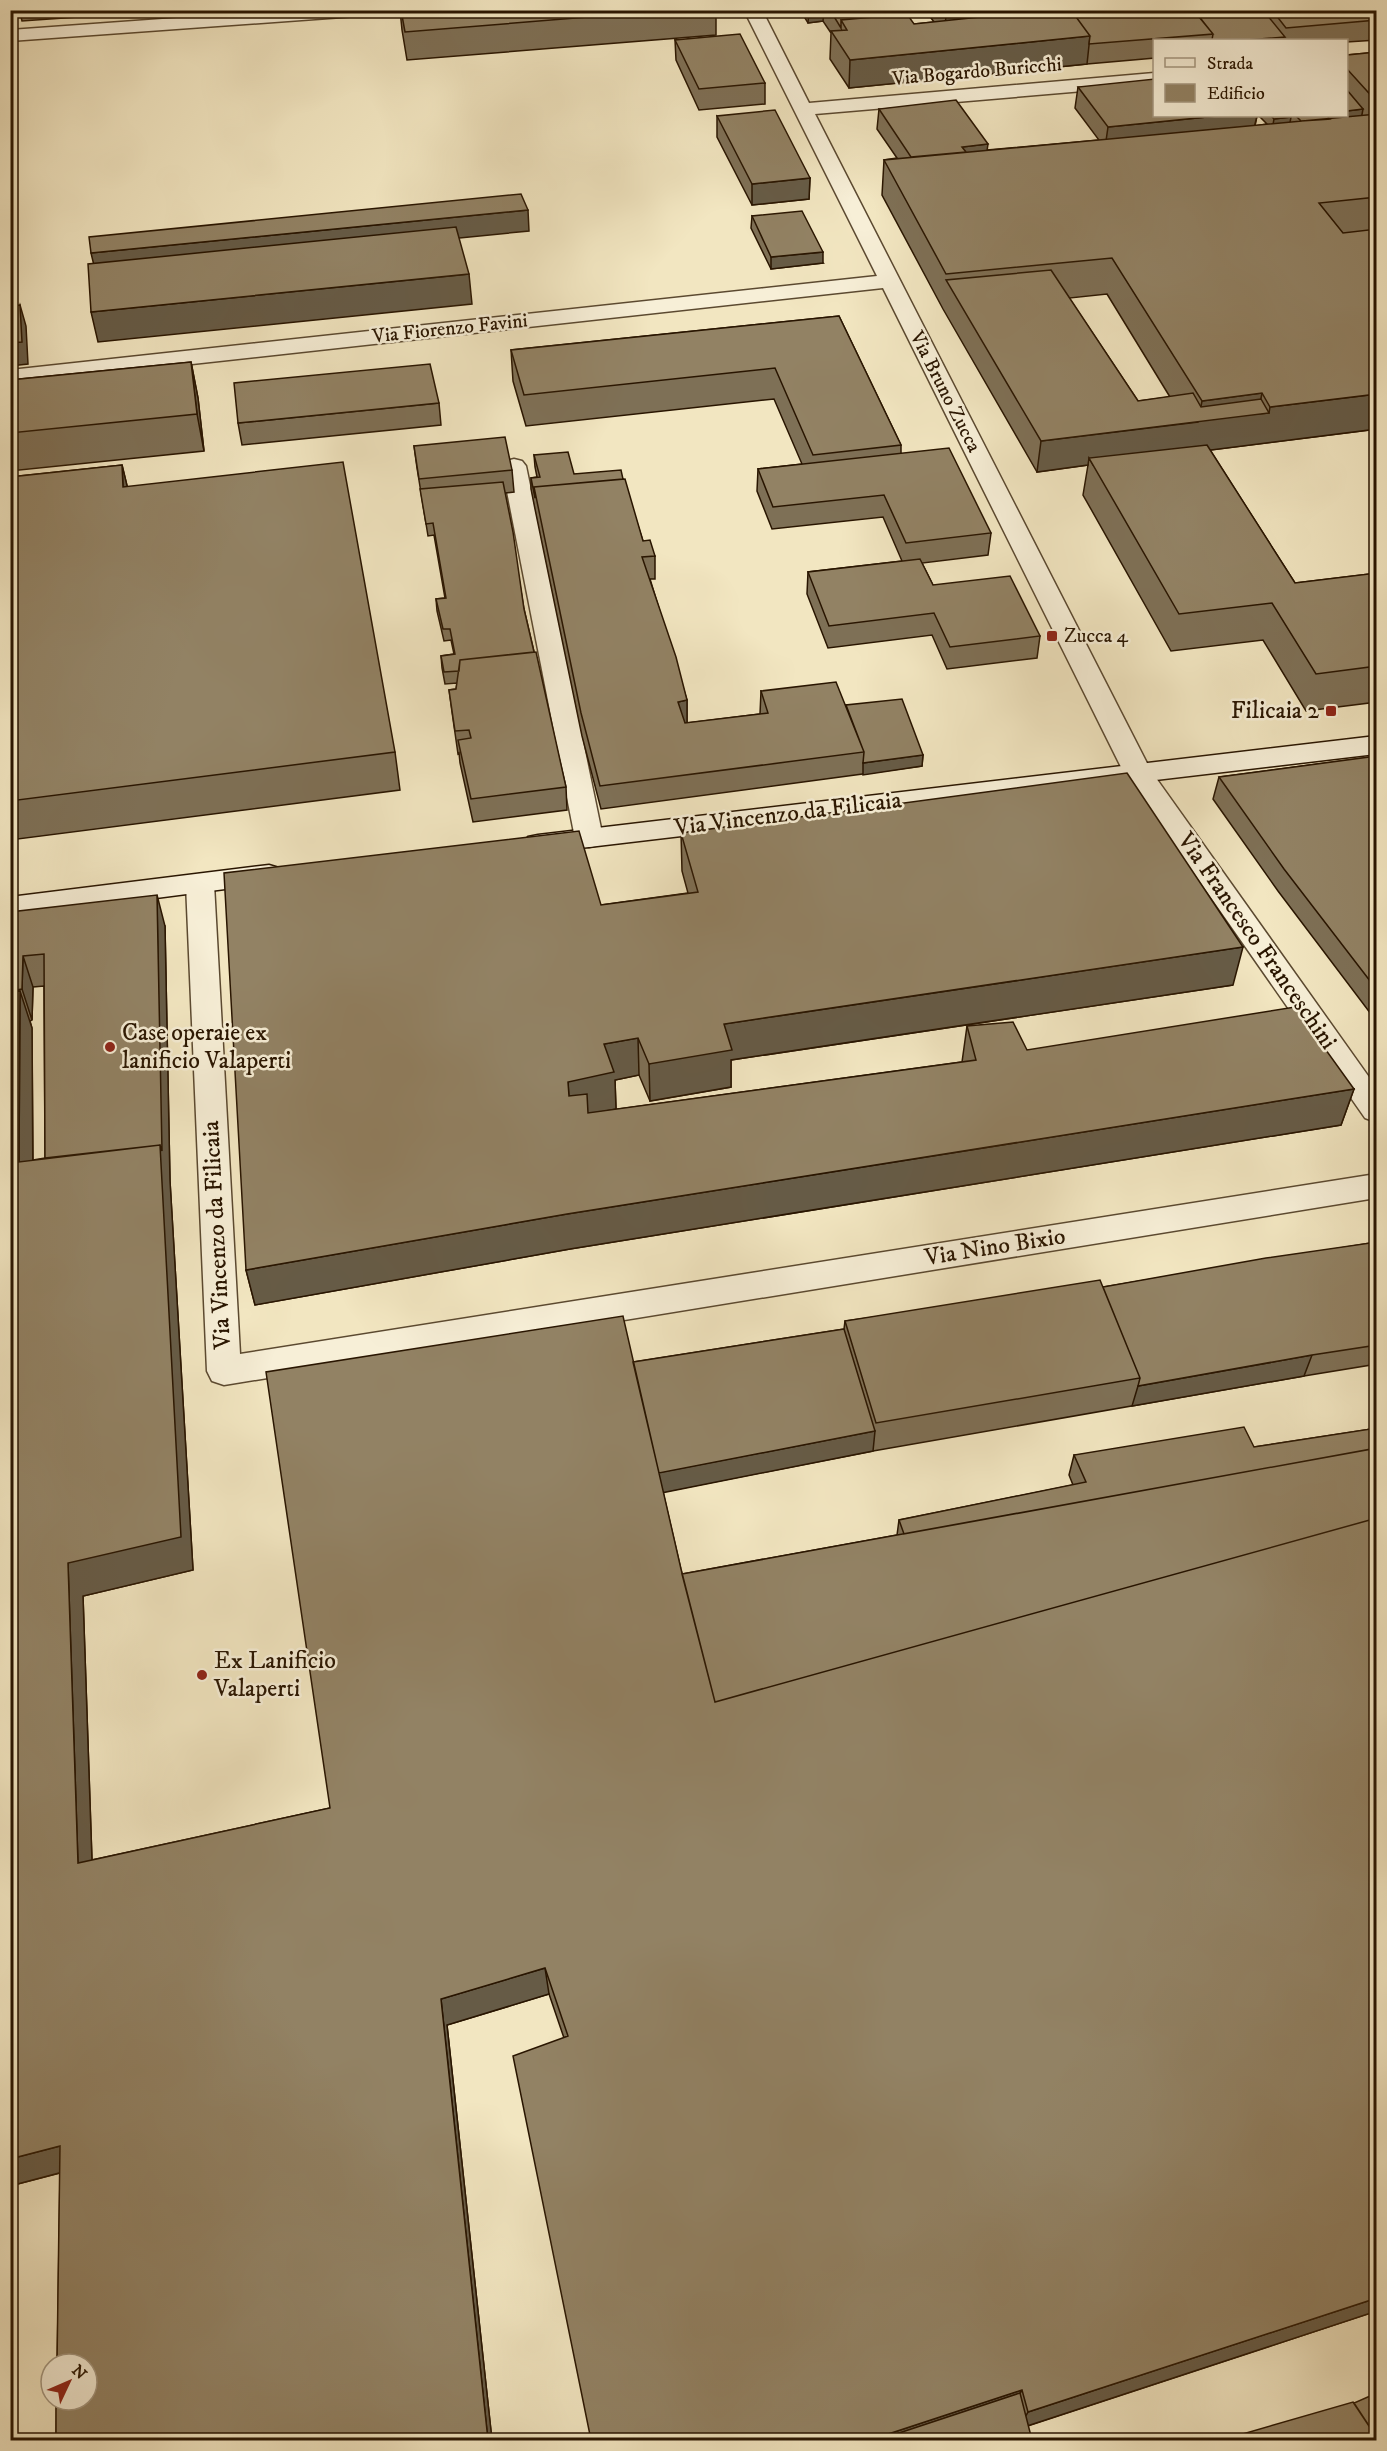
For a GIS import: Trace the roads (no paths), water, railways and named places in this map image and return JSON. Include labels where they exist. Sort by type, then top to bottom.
[{"type":"street","points":[[10,36],[370,10]]},
{"type":"street","name":"Via Bruno Zucca","points":[[753,10],[1137,773]]},
{"type":"street","name":"Via Bogardo Buricchi","points":[[802,109],[1153,79]]},
{"type":"street","name":"Via Fiorenzo Favini","points":[[10,377],[890,281]]},
{"type":"street","points":[[514,466],[589,838]]},
{"type":"street","name":"Via Vincenzo da Filicaia","points":[[508,848],[1377,745]]},
{"type":"street","name":"Via Francesco Franceschini","points":[[1137,773],[1377,1110]]},
{"type":"street","points":[[10,907],[300,872]]},
{"type":"street","name":"Via Vincenzo da Filicaia","points":[[200,884],[224,1371],[614,1308]]},
{"type":"street","name":"Via Nino Bixio","points":[[614,1308],[1377,1186]]},
{"type":"place","name":"Zucca 4","points":[[1052,636]]},
{"type":"place","name":"Filicaia 2","points":[[1331,711]]},
{"type":"place","name":"Case operaie ex lanificio Valaperti","points":[[110,1047]]},
{"type":"place","name":"Ex Lanificio Valaperti","points":[[202,1675]]}]
